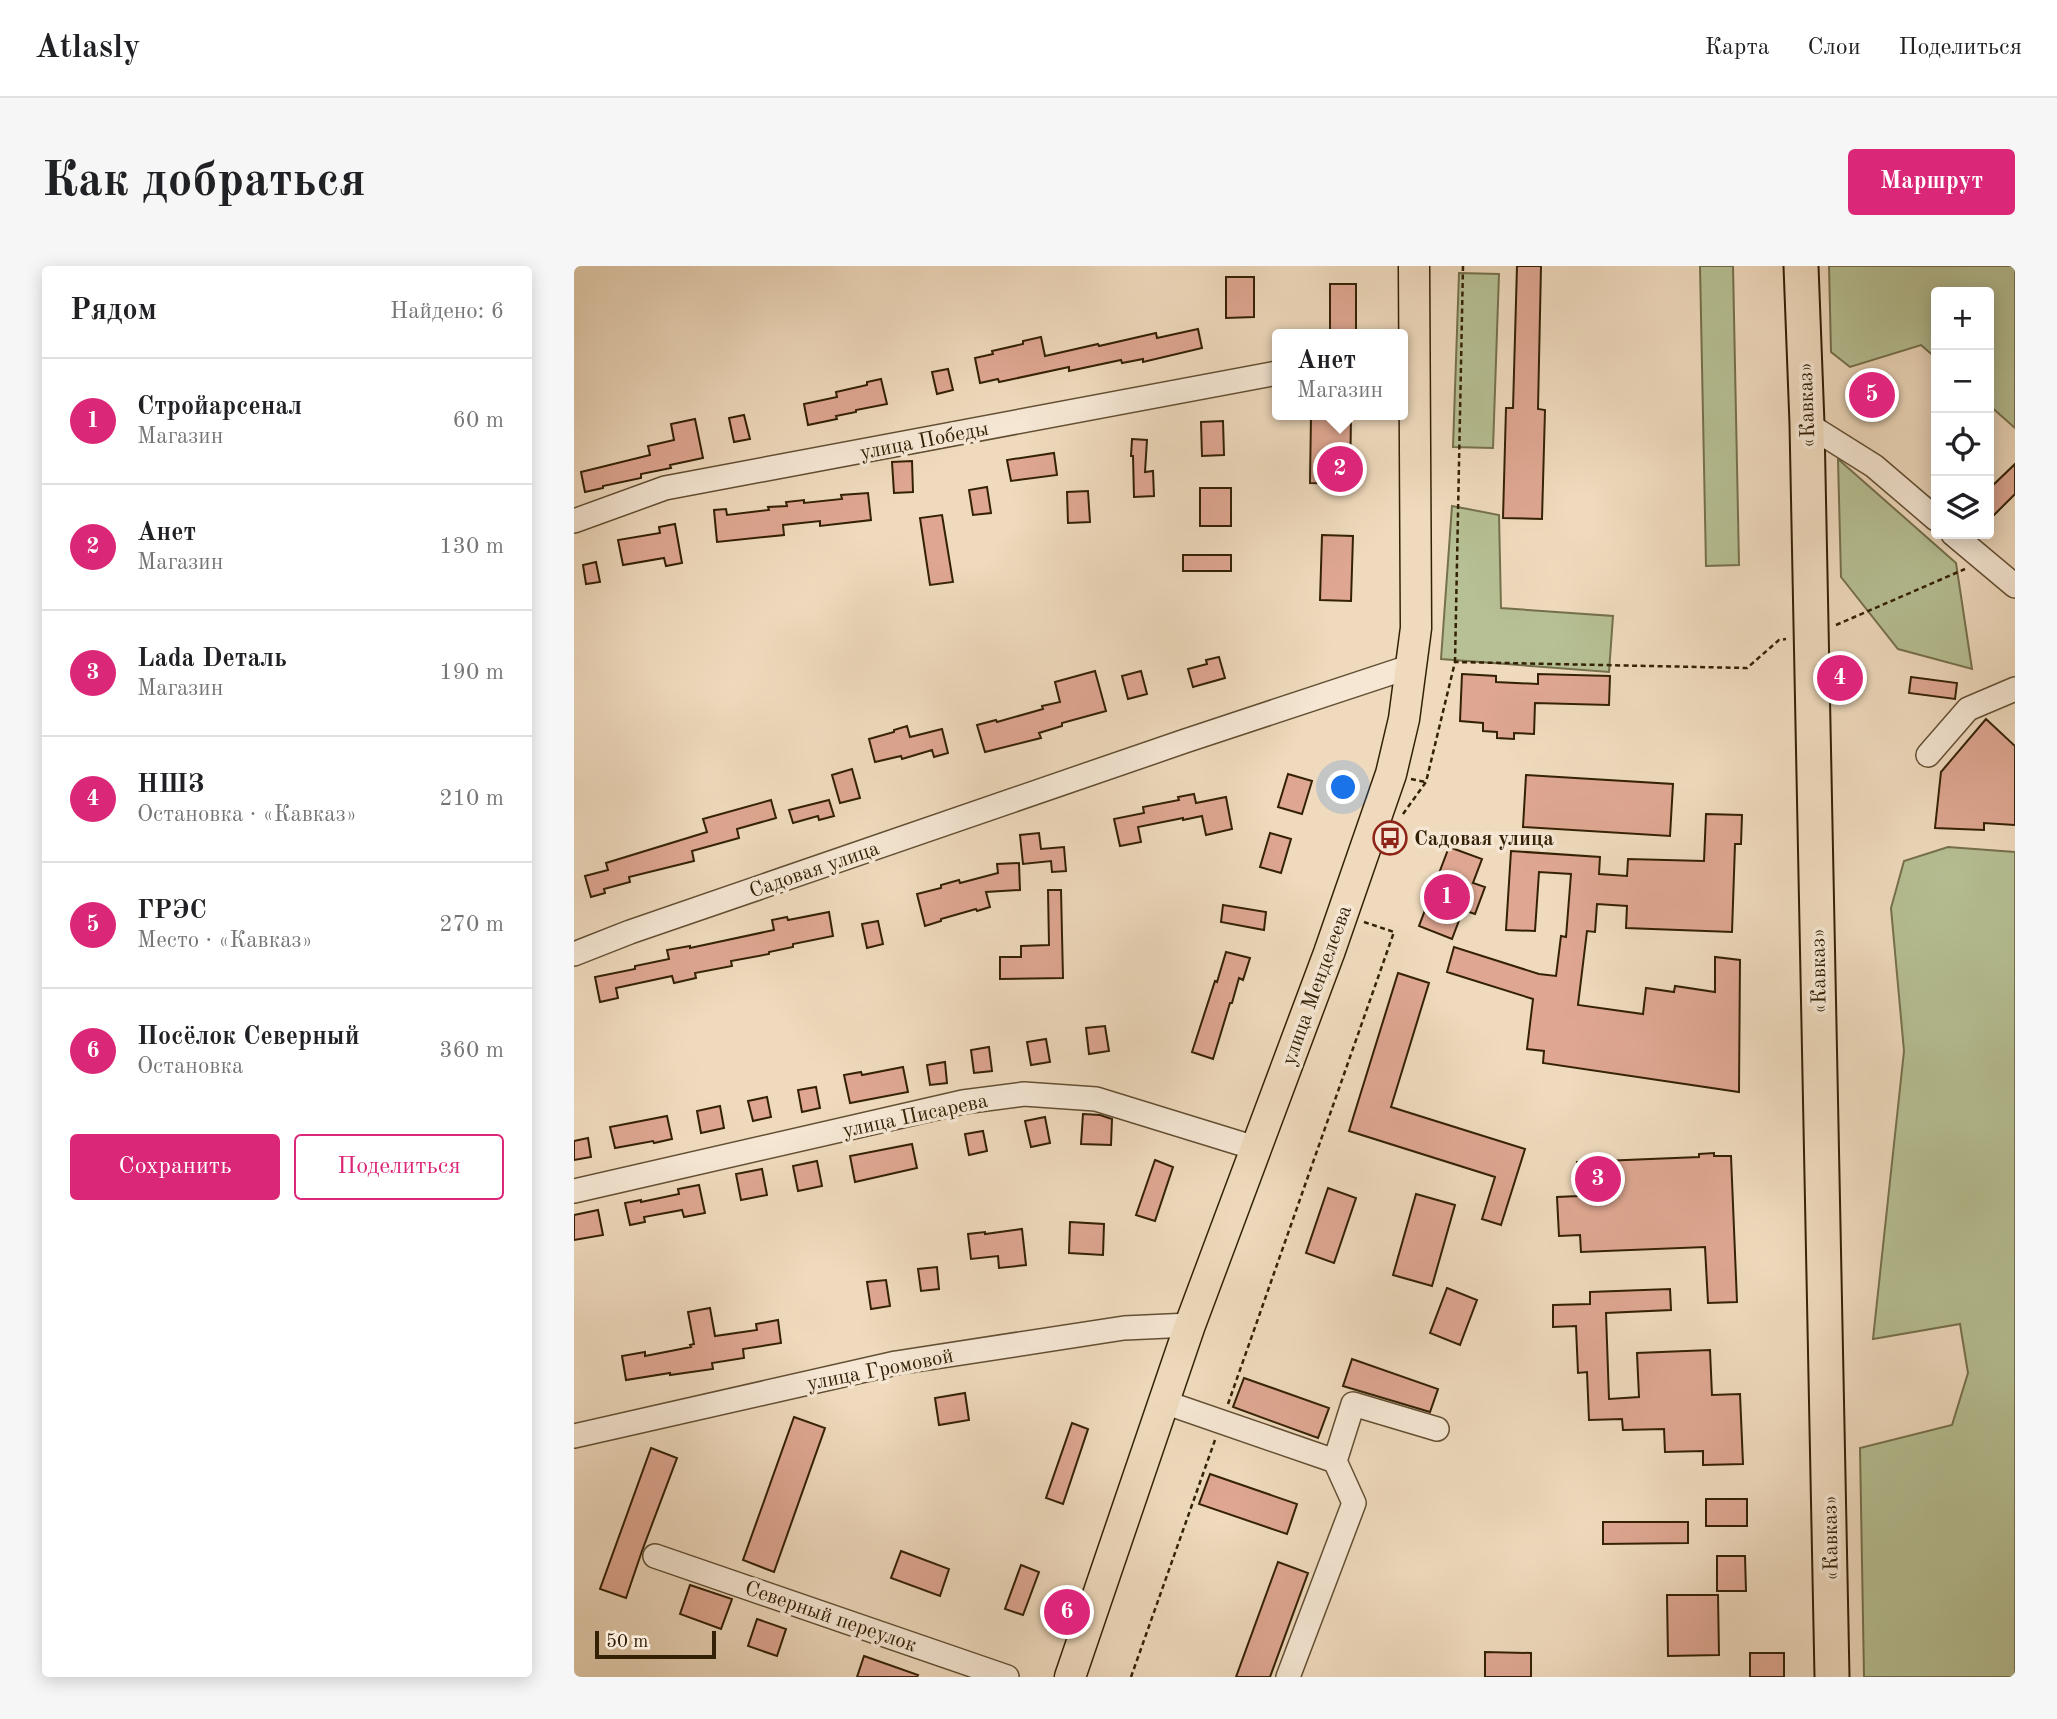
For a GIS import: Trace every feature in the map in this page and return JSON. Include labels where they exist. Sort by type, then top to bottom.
[{"type":"highway","name":"«Кавказ»","points":[[1801,266],[1812,634],[1832,1677]]},
{"type":"main road","name":"улица Менделеева","points":[[1070,1677],[1190,1325],[1329,953],[1391,774],[1404,719],[1416,628],[1409,348],[1414,266]]},
{"type":"street","name":"улица Победы","points":[[574,521],[665,488],[1272,374]]},
{"type":"street","points":[[1807,424],[1874,466],[1931,515]]},
{"type":"street","points":[[1959,539],[2015,586]]},
{"type":"street","name":"Садовая улица","points":[[574,954],[630,932],[1185,741],[1412,666]]},
{"type":"street","points":[[1928,755],[1968,709],[2015,689]]},
{"type":"street","name":"улица Писарева","points":[[574,1191],[963,1102],[1024,1094],[1096,1099],[1255,1147]]},
{"type":"street","name":"улица Громовой","points":[[574,1436],[896,1363],[1124,1328],[1190,1325]]},
{"type":"street","points":[[1164,1402],[1335,1461]]},
{"type":"street","points":[[1288,1677],[1354,1503],[1335,1461],[1353,1404],[1437,1429]]},
{"type":"street","name":"Северный переулок","points":[[655,1556],[1007,1677]]},
{"type":"path","points":[[1400,817],[1426,782],[1455,662],[1463,266]]},
{"type":"path","points":[[1455,662],[1746,668],[1779,640],[1812,634],[1985,560]]},
{"type":"path","points":[[1131,1677],[1394,932],[1363,923]]},
{"type":"green space","points":[[1700,266],[1733,266],[1739,565],[1706,566]]},
{"type":"green space","points":[[1829,266],[2015,266],[2015,428],[1994,409],[1994,287],[1931,287],[1931,354],[1921,345],[1850,367],[1831,352]]},
{"type":"green space","points":[[1459,273],[1499,274],[1493,448],[1453,447]]},
{"type":"green space","points":[[1838,459],[1956,563],[1972,669],[1898,649],[1841,577]]},
{"type":"green space","points":[[1452,506],[1499,515],[1501,608],[1613,616],[1609,672],[1441,659]]},
{"type":"green space","points":[[1948,847],[2015,852],[2015,1677],[1864,1677],[1860,1448],[1952,1425],[1968,1373],[1960,1324],[1873,1339],[1904,1051],[1891,908],[1904,861]]},
{"type":"building","points":[[1517,266],[1541,266],[1538,409],[1545,410],[1542,519],[1503,518],[1506,408],[1513,408]]},
{"type":"building","points":[[1226,277],[1254,277],[1254,317],[1226,318]]},
{"type":"building","points":[[1330,284],[1356,284],[1356,329],[1330,329]]},
{"type":"building","points":[[1198,329],[1202,348],[1143,362],[1143,359],[1122,363],[1121,360],[1069,371],[1069,367],[999,382],[998,379],[980,383],[975,358],[1041,337],[1045,356],[1156,333],[1157,338]]},
{"type":"building","points":[[948,369],[953,390],[937,394],[932,372]]},
{"type":"building","points":[[881,379],[887,404],[856,410],[836,416],[837,419],[808,425],[804,404],[837,397],[836,392]]},
{"type":"building","points":[[744,415],[750,439],[734,442],[729,418]]},
{"type":"building","points":[[695,419],[703,458],[670,465],[671,468],[641,474],[641,478],[585,492],[581,472],[650,455],[648,446],[674,440],[671,424]]},
{"type":"building","points":[[1311,420],[1351,420],[1350,484],[1310,483]]},
{"type":"building","points":[[1223,421],[1224,455],[1202,456],[1201,422]]},
{"type":"building","points":[[1132,439],[1147,440],[1145,472],[1153,471],[1154,496],[1134,497]]},
{"type":"building","points":[[1054,453],[1057,475],[1011,481],[1007,460]]},
{"type":"building","points":[[912,461],[913,492],[894,493],[892,462]]},
{"type":"building","points":[[2015,464],[2015,494],[1994,515],[1994,484]]},
{"type":"building","points":[[987,487],[991,513],[973,515],[969,490]]},
{"type":"building","points":[[1200,488],[1231,488],[1231,526],[1200,526]]},
{"type":"building","points":[[1088,491],[1090,522],[1068,523],[1067,492]]},
{"type":"building","points":[[868,493],[871,520],[820,526],[820,521],[783,525],[784,535],[717,542],[714,510],[726,509],[727,515],[769,510],[768,507],[787,506],[786,502],[842,499],[841,495]]},
{"type":"building","points":[[942,515],[953,582],[930,585],[920,518]]},
{"type":"building","points":[[675,524],[682,563],[666,566],[664,558],[623,565],[618,540],[660,533],[659,527]]},
{"type":"building","points":[[1322,535],[1353,536],[1351,601],[1320,600]]},
{"type":"building","points":[[1183,555],[1231,555],[1231,571],[1183,571]]},
{"type":"building","points":[[596,562],[600,582],[586,584],[583,565]]},
{"type":"building","points":[[1219,657],[1225,678],[1193,687],[1188,669],[1207,664],[1206,660]]},
{"type":"building","points":[[1095,671],[1106,711],[1062,723],[1062,726],[1039,733],[1041,738],[985,752],[977,725],[996,720],[997,722],[1060,702],[1055,682]]},
{"type":"building","points":[[1141,671],[1147,694],[1128,699],[1122,676]]},
{"type":"building","points":[[1462,674],[1496,676],[1496,682],[1538,684],[1538,674],[1610,676],[1609,705],[1535,703],[1534,734],[1514,733],[1514,739],[1497,738],[1497,732],[1483,731],[1483,723],[1460,721]]},
{"type":"building","points":[[1911,677],[1957,683],[1955,699],[1909,693]]},
{"type":"building","points":[[1986,719],[2015,746],[2015,825],[1984,823],[1984,830],[1935,828],[1941,772]]},
{"type":"building","points":[[907,726],[910,737],[942,729],[948,753],[934,757],[932,750],[902,759],[901,756],[875,762],[869,739]]},
{"type":"building","points":[[852,769],[860,798],[840,803],[832,775]]},
{"type":"building","points":[[1288,774],[1312,781],[1302,814],[1278,807]]},
{"type":"building","points":[[1526,775],[1673,784],[1670,836],[1523,827]]},
{"type":"building","points":[[1194,794],[1196,803],[1226,797],[1232,829],[1206,835],[1202,816],[1183,818],[1138,827],[1141,842],[1120,846],[1114,819],[1144,813],[1143,807],[1179,800],[1178,797]]},
{"type":"building","points":[[771,800],[776,818],[737,829],[739,838],[692,851],[694,861],[629,877],[630,882],[604,889],[605,893],[591,897],[585,876],[608,870],[606,863],[707,832],[703,819]]},
{"type":"building","points":[[829,800],[834,816],[819,820],[818,816],[793,823],[789,810]]},
{"type":"building","points":[[1706,814],[1742,815],[1741,844],[1735,844],[1732,932],[1626,928],[1627,906],[1597,904],[1595,932],[1587,931],[1578,1005],[1643,1014],[1646,988],[1674,992],[1675,986],[1715,992],[1715,957],[1740,960],[1739,1092],[1543,1063],[1544,1051],[1527,1049],[1533,999],[1447,972],[1454,947],[1539,974],[1556,976],[1561,936],[1566,937],[1571,874],[1539,872],[1535,931],[1506,930],[1511,851],[1600,857],[1599,874],[1627,876],[1628,859],[1704,861]]},
{"type":"building","points":[[1039,833],[1041,849],[1064,847],[1066,871],[1052,872],[1051,861],[1023,864],[1020,835]]},
{"type":"building","points":[[1270,833],[1291,839],[1281,873],[1260,867]]},
{"type":"building","points":[[1449,847],[1482,859],[1473,883],[1485,887],[1475,914],[1463,910],[1452,939],[1419,926]]},
{"type":"building","points":[[1019,863],[1020,890],[986,892],[990,907],[941,919],[925,926],[917,894],[959,880],[960,883],[998,873],[997,864]]},
{"type":"building","points":[[1048,890],[1061,890],[1063,978],[1000,979],[1000,957],[1021,957],[1021,946],[1049,945]]},
{"type":"building","points":[[1223,905],[1266,912],[1264,930],[1221,922]]},
{"type":"building","points":[[829,912],[833,936],[793,944],[793,947],[769,954],[731,961],[732,966],[695,973],[696,978],[674,983],[672,976],[616,988],[618,998],[600,1002],[595,977],[669,959],[667,950],[690,948],[774,930],[772,920],[787,917],[788,920]]},
{"type":"building","points":[[878,921],[883,944],[867,948],[862,924]]},
{"type":"building","points":[[1226,952],[1250,958],[1243,980],[1239,978],[1213,1059],[1192,1052]]},
{"type":"building","points":[[1398,973],[1429,983],[1391,1107],[1525,1149],[1501,1225],[1482,1219],[1495,1177],[1349,1131]]},
{"type":"building","points":[[1105,1026],[1109,1051],[1089,1054],[1086,1028]]},
{"type":"building","points":[[1046,1039],[1050,1062],[1031,1065],[1027,1042]]},
{"type":"building","points":[[989,1047],[992,1071],[974,1073],[971,1050]]},
{"type":"building","points":[[945,1062],[947,1083],[930,1085],[927,1065]]},
{"type":"building","points":[[903,1067],[908,1092],[850,1103],[844,1075],[861,1072],[862,1075]]},
{"type":"building","points":[[816,1087],[820,1108],[802,1112],[798,1090]]},
{"type":"building","points":[[767,1097],[771,1117],[753,1121],[748,1101]]},
{"type":"building","points":[[720,1106],[724,1128],[701,1133],[697,1111]]},
{"type":"building","points":[[1083,1114],[1112,1119],[1111,1145],[1081,1144]]},
{"type":"building","points":[[667,1116],[672,1139],[615,1148],[610,1127]]},
{"type":"building","points":[[1045,1117],[1050,1143],[1031,1147],[1025,1121]]},
{"type":"building","points":[[983,1131],[987,1151],[969,1155],[965,1134]]},
{"type":"building","points":[[588,1138],[591,1157],[574,1160],[574,1141]]},
{"type":"building","points":[[912,1144],[917,1168],[855,1182],[850,1156]]},
{"type":"building","points":[[1714,1153],[1714,1156],[1731,1156],[1737,1302],[1708,1303],[1705,1247],[1581,1252],[1580,1235],[1559,1236],[1557,1197],[1578,1196],[1577,1162],[1699,1157],[1699,1154]]},
{"type":"building","points":[[1155,1160],[1173,1167],[1155,1221],[1136,1215]]},
{"type":"building","points":[[817,1161],[822,1186],[798,1191],[793,1166]]},
{"type":"building","points":[[762,1169],[767,1195],[741,1200],[736,1174]]},
{"type":"building","points":[[699,1185],[705,1213],[684,1217],[682,1210],[644,1217],[645,1222],[630,1225],[625,1203],[679,1194],[678,1189]]},
{"type":"building","points":[[1328,1188],[1356,1198],[1334,1263],[1306,1253]]},
{"type":"building","points":[[1416,1194],[1455,1205],[1432,1286],[1393,1275]]},
{"type":"building","points":[[598,1210],[603,1235],[574,1240],[574,1215]]},
{"type":"building","points":[[1070,1222],[1104,1224],[1103,1255],[1069,1253]]},
{"type":"building","points":[[1022,1229],[1026,1265],[999,1268],[998,1256],[971,1259],[968,1234]]},
{"type":"building","points":[[937,1267],[939,1289],[921,1291],[918,1269]]},
{"type":"building","points":[[886,1280],[890,1306],[871,1309],[867,1282]]},
{"type":"building","points":[[1447,1288],[1477,1300],[1460,1345],[1430,1333]]},
{"type":"building","points":[[1670,1289],[1671,1310],[1606,1313],[1609,1399],[1639,1397],[1637,1353],[1710,1350],[1712,1395],[1740,1394],[1743,1464],[1703,1465],[1703,1451],[1665,1452],[1664,1429],[1623,1430],[1622,1419],[1589,1420],[1587,1372],[1578,1373],[1576,1326],[1553,1327],[1553,1305],[1590,1304],[1590,1292]]},
{"type":"building","points":[[710,1308],[715,1336],[757,1330],[756,1324],[778,1320],[781,1343],[743,1349],[744,1358],[712,1363],[713,1369],[626,1380],[622,1356],[645,1352],[645,1356],[691,1347],[690,1345],[694,1344],[688,1312]]},
{"type":"building","points":[[1352,1359],[1438,1389],[1430,1412],[1343,1386]]},
{"type":"building","points":[[1244,1378],[1329,1408],[1318,1438],[1233,1407]]},
{"type":"building","points":[[965,1393],[969,1420],[939,1425],[935,1398]]},
{"type":"building","points":[[794,1417],[825,1428],[774,1572],[743,1560]]},
{"type":"building","points":[[1072,1423],[1088,1429],[1063,1504],[1046,1498]]},
{"type":"building","points":[[651,1448],[677,1458],[626,1598],[600,1589]]},
{"type":"building","points":[[1210,1474],[1297,1504],[1287,1534],[1199,1504]]},
{"type":"building","points":[[1706,1499],[1747,1499],[1747,1526],[1706,1526]]},
{"type":"building","points":[[1603,1522],[1688,1522],[1688,1543],[1603,1544]]},
{"type":"building","points":[[901,1551],[949,1569],[940,1596],[891,1578]]},
{"type":"building","points":[[1717,1556],[1745,1556],[1746,1591],[1717,1591]]},
{"type":"building","points":[[1278,1562],[1308,1573],[1270,1677],[1236,1677]]},
{"type":"building","points":[[1021,1565],[1039,1572],[1023,1615],[1005,1609]]},
{"type":"building","points":[[690,1585],[732,1599],[721,1629],[680,1614]]},
{"type":"building","points":[[1667,1595],[1718,1595],[1719,1655],[1668,1656]]},
{"type":"building","points":[[757,1619],[786,1629],[777,1656],[748,1646]]},
{"type":"building","points":[[1485,1652],[1531,1653],[1531,1677],[1485,1677]]},
{"type":"building","points":[[1750,1653],[1784,1653],[1784,1677],[1750,1677]]},
{"type":"building","points":[[864,1656],[918,1675],[857,1677]]},
{"type":"place","name":"ГРЭС","points":[[1872,395]]},
{"type":"place","name":"Анет","points":[[1340,469]]},
{"type":"place","name":"НШЗ","points":[[1840,678]]},
{"type":"place","name":"Садовая улица","points":[[1390,838]]},
{"type":"place","name":"Стройарсенал","points":[[1447,897]]},
{"type":"place","name":"Lada Dеталь","points":[[1598,1179]]},
{"type":"place","name":"Посёлок Северный","points":[[1067,1612]]}]
